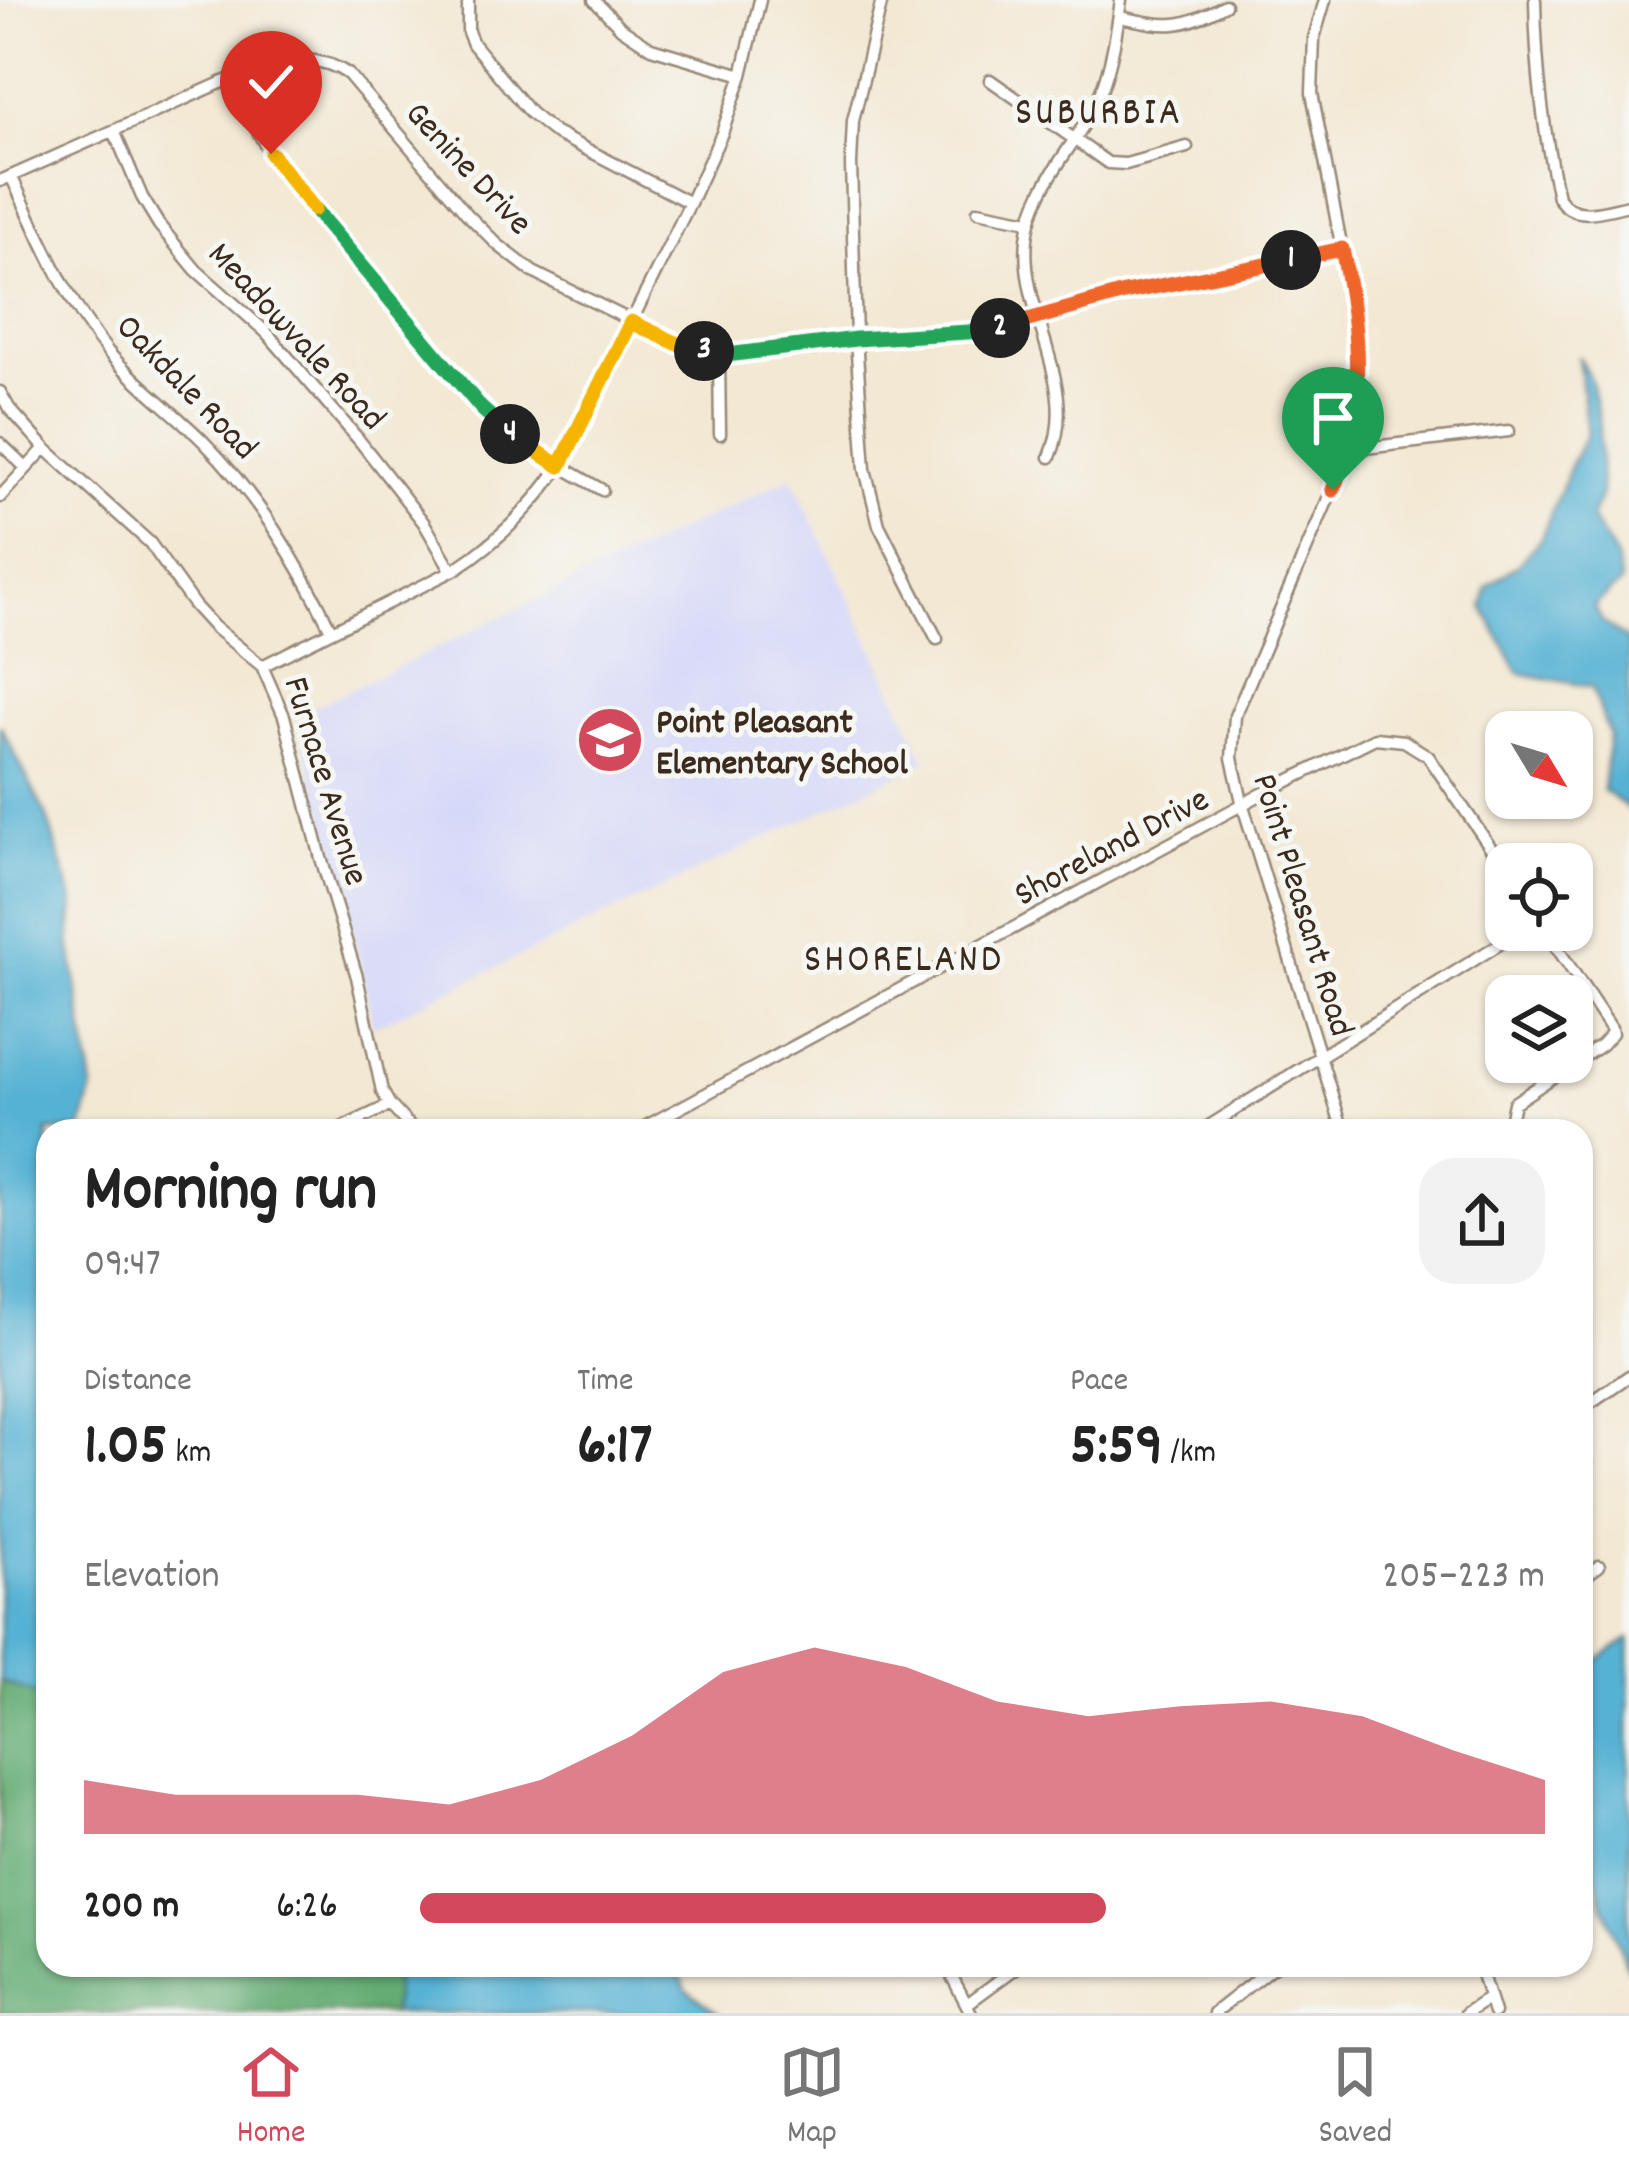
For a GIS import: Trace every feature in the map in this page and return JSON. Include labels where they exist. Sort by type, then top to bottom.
[{"type":"street","points":[[468,0],[468,32],[473,44],[530,113],[578,147],[690,203]]},
{"type":"street","points":[[595,0],[621,28],[651,48],[742,75]]},
{"type":"street","points":[[262,666],[452,572],[481,553],[542,493],[560,466],[722,133],[760,0]]},
{"type":"street","points":[[882,0],[853,121],[851,164],[865,469],[879,525],[937,639]]},
{"type":"street","points":[[1050,457],[1060,409],[1027,269],[1029,221],[1044,185],[1075,141],[1101,91],[1121,0]]},
{"type":"street","name":"Point Pleasant Road","points":[[1324,0],[1314,38],[1312,93],[1356,322],[1358,355],[1348,450],[1238,705],[1232,758],[1338,1119]]},
{"type":"street","points":[[1535,0],[1544,123],[1558,197],[1576,213],[1629,205]]},
{"type":"street","points":[[1119,17],[1182,26],[1225,5]]},
{"type":"street","name":"Genine Drive","points":[[6,178],[259,66],[280,59],[327,63],[348,74],[467,214],[533,272],[676,343],[719,356],[856,339],[984,331],[1124,293],[1342,249]]},
{"type":"street","points":[[235,79],[271,154],[482,409],[528,447],[602,490]]},
{"type":"street","points":[[990,80],[1108,163],[1126,164],[1187,147]]},
{"type":"street","name":"Meadowvale Road","points":[[114,131],[159,225],[196,270],[267,333],[328,403],[424,523],[452,572]]},
{"type":"street","name":"Oakdale Road","points":[[6,178],[64,286],[111,355],[235,474],[301,569],[332,630]]},
{"type":"street","points":[[978,211],[1029,221]]},
{"type":"street","points":[[719,356],[720,434]]},
{"type":"street","name":"Furnace Avenue","points":[[0,392],[45,448],[151,543],[214,627],[262,666],[284,716],[357,977],[382,1091],[403,1119]]},
{"type":"street","points":[[1348,450],[1509,431]]},
{"type":"street","points":[[0,443],[26,469]]},
{"type":"street","points":[[0,497],[45,448]]},
{"type":"street","name":"Shoreland Drive","points":[[659,1119],[1375,737],[1404,741],[1428,756],[1488,843]]},
{"type":"street","points":[[1221,1119],[1489,951]]},
{"type":"street","points":[[1512,1119],[1514,1103],[1601,1046],[1612,1033],[1559,951]]},
{"type":"street","points":[[360,1119],[390,1105]]},
{"type":"street","points":[[1593,1401],[1629,1376]]},
{"type":"street","points":[[1593,1570],[1599,1566]]},
{"type":"street","points":[[952,1977],[969,2008],[1006,1977]]},
{"type":"street","points":[[1214,2013],[1260,1977]]},
{"type":"street","points":[[1483,1977],[1495,2013]]},
{"type":"street","points":[[1466,2013],[1490,1998]]},
{"type":"shaded area","name":"Point Pleasant Elementary School","points":[[792,477],[926,761],[373,1027],[296,716]]},
{"type":"green space","points":[[0,1681],[36,1695],[36,1977],[394,1977],[395,1988],[392,2013],[0,2013]]},
{"type":"water","points":[[1578,356],[1591,381],[1599,421],[1601,494],[1591,518],[1616,558],[1621,583],[1594,606],[1602,621],[1629,642],[1629,809],[1603,790],[1609,735],[1592,687],[1519,673],[1483,607],[1487,587],[1518,564],[1541,538],[1587,434]]},
{"type":"water","points":[[0,725],[47,817],[74,904],[70,941],[93,1089],[84,1119],[36,1119],[36,1695],[0,1681]]},
{"type":"water","points":[[1629,1639],[1629,1970],[1593,1866],[1593,1663]]},
{"type":"water","points":[[394,1977],[682,1977],[686,1989],[718,2013],[392,2013]]},
{"type":"place","name":"Point Pleasant Elementary School","points":[[610,740]]},
{"type":"district","name":"SUBURBIA","points":[[1099,109]]},
{"type":"district","name":"SHORELAND","points":[[904,956]]},
{"type":"route","points":[[271,154],[482,409],[560,466],[631,322],[719,356],[856,339],[984,331],[1124,293],[1342,249],[1358,355],[1348,450],[1333,490]]}]
